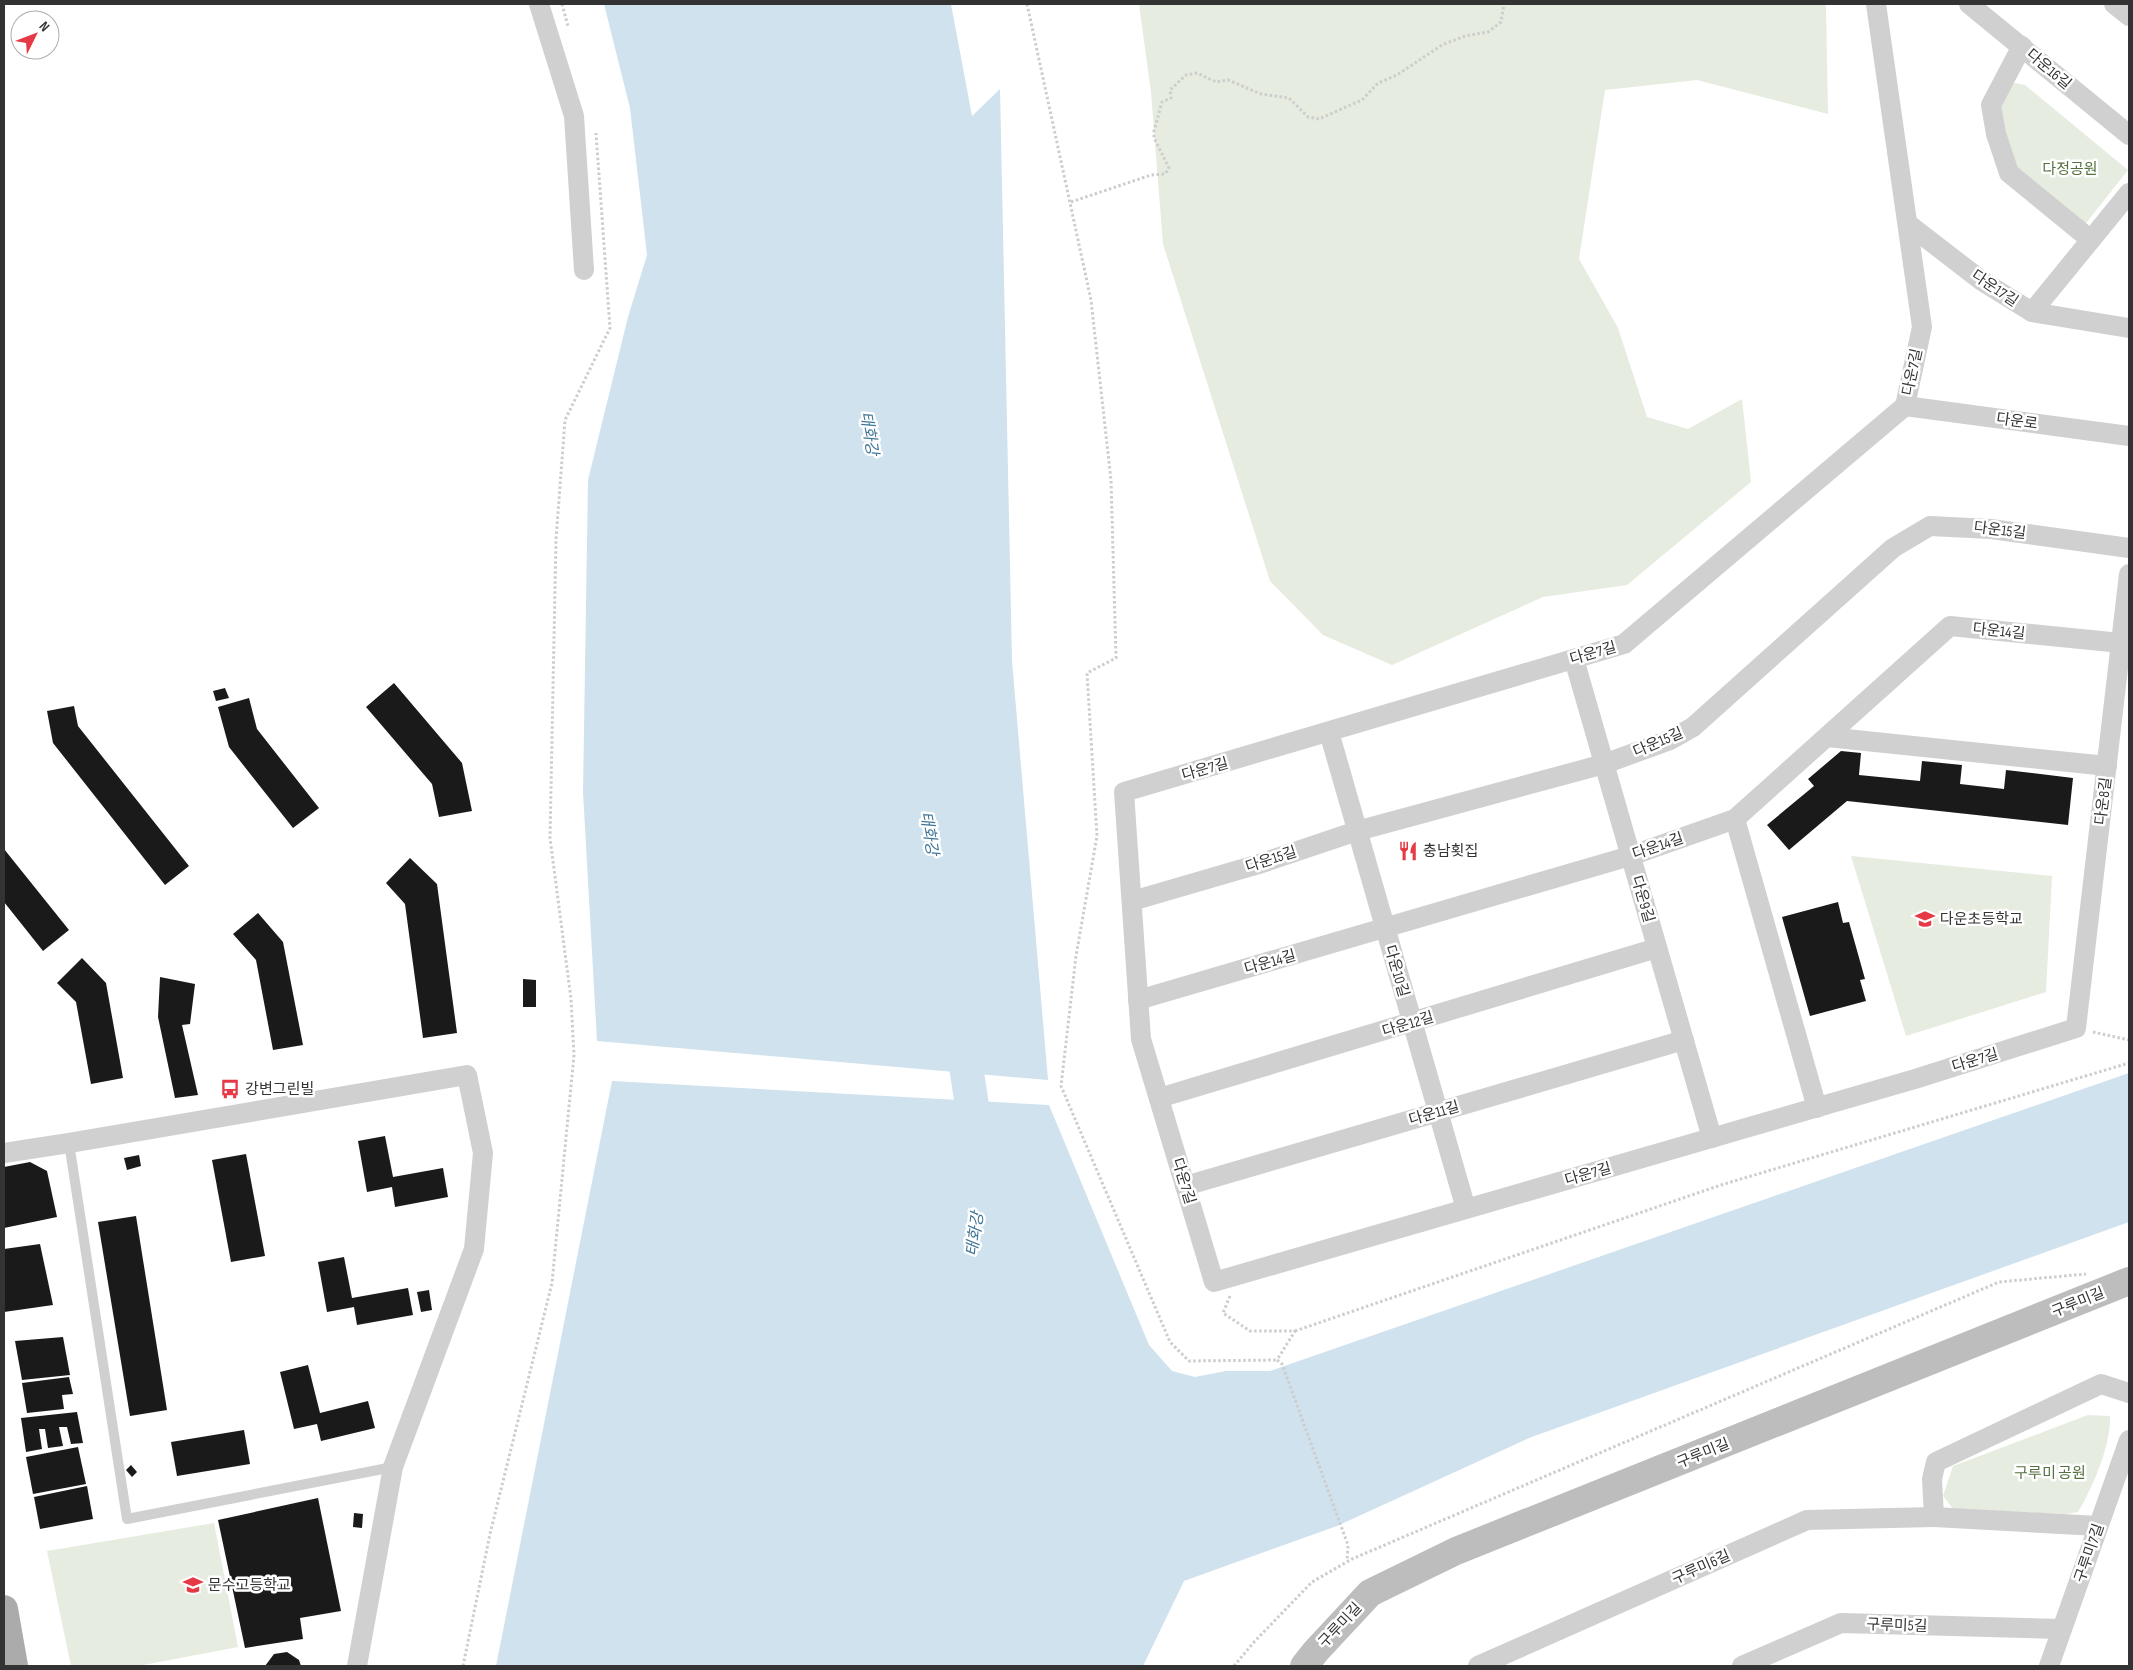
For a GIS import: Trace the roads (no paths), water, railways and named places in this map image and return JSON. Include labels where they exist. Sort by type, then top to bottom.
[{"type":"main road","points":[[4,1608],[14,1666]]},
{"type":"street","points":[[539,4],[574,116],[584,270]]},
{"type":"street","name":"다운7길","points":[[1876,4],[1922,327],[1905,406],[1624,644],[1124,792],[1141,1039],[1214,1282],[1817,1108],[2076,1028]]},
{"type":"street","name":"다운16길","points":[[1969,4],[2129,135]]},
{"type":"street","points":[[2114,4],[2129,16]]},
{"type":"street","points":[[2022,46],[1992,104],[1996,134],[2010,173],[2091,240]]},
{"type":"street","name":"다운17길","points":[[1908,224],[1982,281],[2032,312],[2129,192]]},
{"type":"street","points":[[2032,312],[2129,328]]},
{"type":"street","name":"다운로","points":[[1905,406],[2129,436]]},
{"type":"street","name":"다운15길","points":[[1132,901],[1259,864],[1357,831],[1604,764],[1670,740],[1693,727],[1893,548],[1930,526],[1981,528],[2129,548]]},
{"type":"street","name":"다운8길","points":[[2076,1028],[2129,574]]},
{"type":"street","name":"다운14길","points":[[1138,1000],[1630,856],[1735,819],[1950,626],[2121,643]]},
{"type":"street","name":"다운9길","points":[[1574,659],[1712,1138]]},
{"type":"street","name":"다운10길","points":[[1328,732],[1466,1210]]},
{"type":"street","points":[[1827,737],[2107,766]]},
{"type":"street","points":[[1735,819],[1817,1108]]},
{"type":"street","name":"다운12길","points":[[1158,1098],[1657,948]]},
{"type":"street","name":"다운11길","points":[[1185,1186],[1684,1040]]},
{"type":"street","points":[[4,1153],[69,1144],[467,1075],[483,1153],[474,1249],[393,1467],[357,1666]]},
{"type":"street","name":"구루미길","points":[[1304,1666],[1370,1592],[1456,1551],[2129,1281]]},
{"type":"street","points":[[1934,1517],[1932,1479],[1936,1462],[2101,1384],[2129,1393]]},
{"type":"street","name":"구루미7길","points":[[2049,1666],[2129,1440]]},
{"type":"street","name":"구루미6길","points":[[1478,1666],[1807,1520],[1934,1517],[2098,1526]]},
{"type":"street","name":"구루미5길","points":[[1742,1666],[1842,1623],[2061,1629]]},
{"type":"lane","points":[[69,1144],[127,1518],[393,1467]]},
{"type":"water","points":[[604,4],[951,4],[972,116],[1000,89],[1012,661],[1048,1080],[597,1041],[583,792],[588,480],[628,317],[647,255],[630,108]]},
{"type":"water","points":[[2129,1073],[2129,1222],[1529,1438],[1337,1526],[1184,1581],[1143,1666],[496,1666],[612,1081],[1049,1105],[1149,1345],[1172,1371],[1195,1377],[1226,1371],[1270,1371]]},
{"type":"waterway","name":"태화강","points":[[960,1027],[978,1145]]},
{"type":"place","name":"충남횟집","points":[[1408,851]]},
{"type":"place","name":"다운초등학교","points":[[1925,919]]},
{"type":"place","name":"강변그린빌","points":[[230,1089]]},
{"type":"place","name":"문수고등학교","points":[[193,1585]]},
{"type":"park label","name":"다정공원","points":[[2070,169]]},
{"type":"park label","name":"구루미 공원","points":[[2050,1473]]}]
